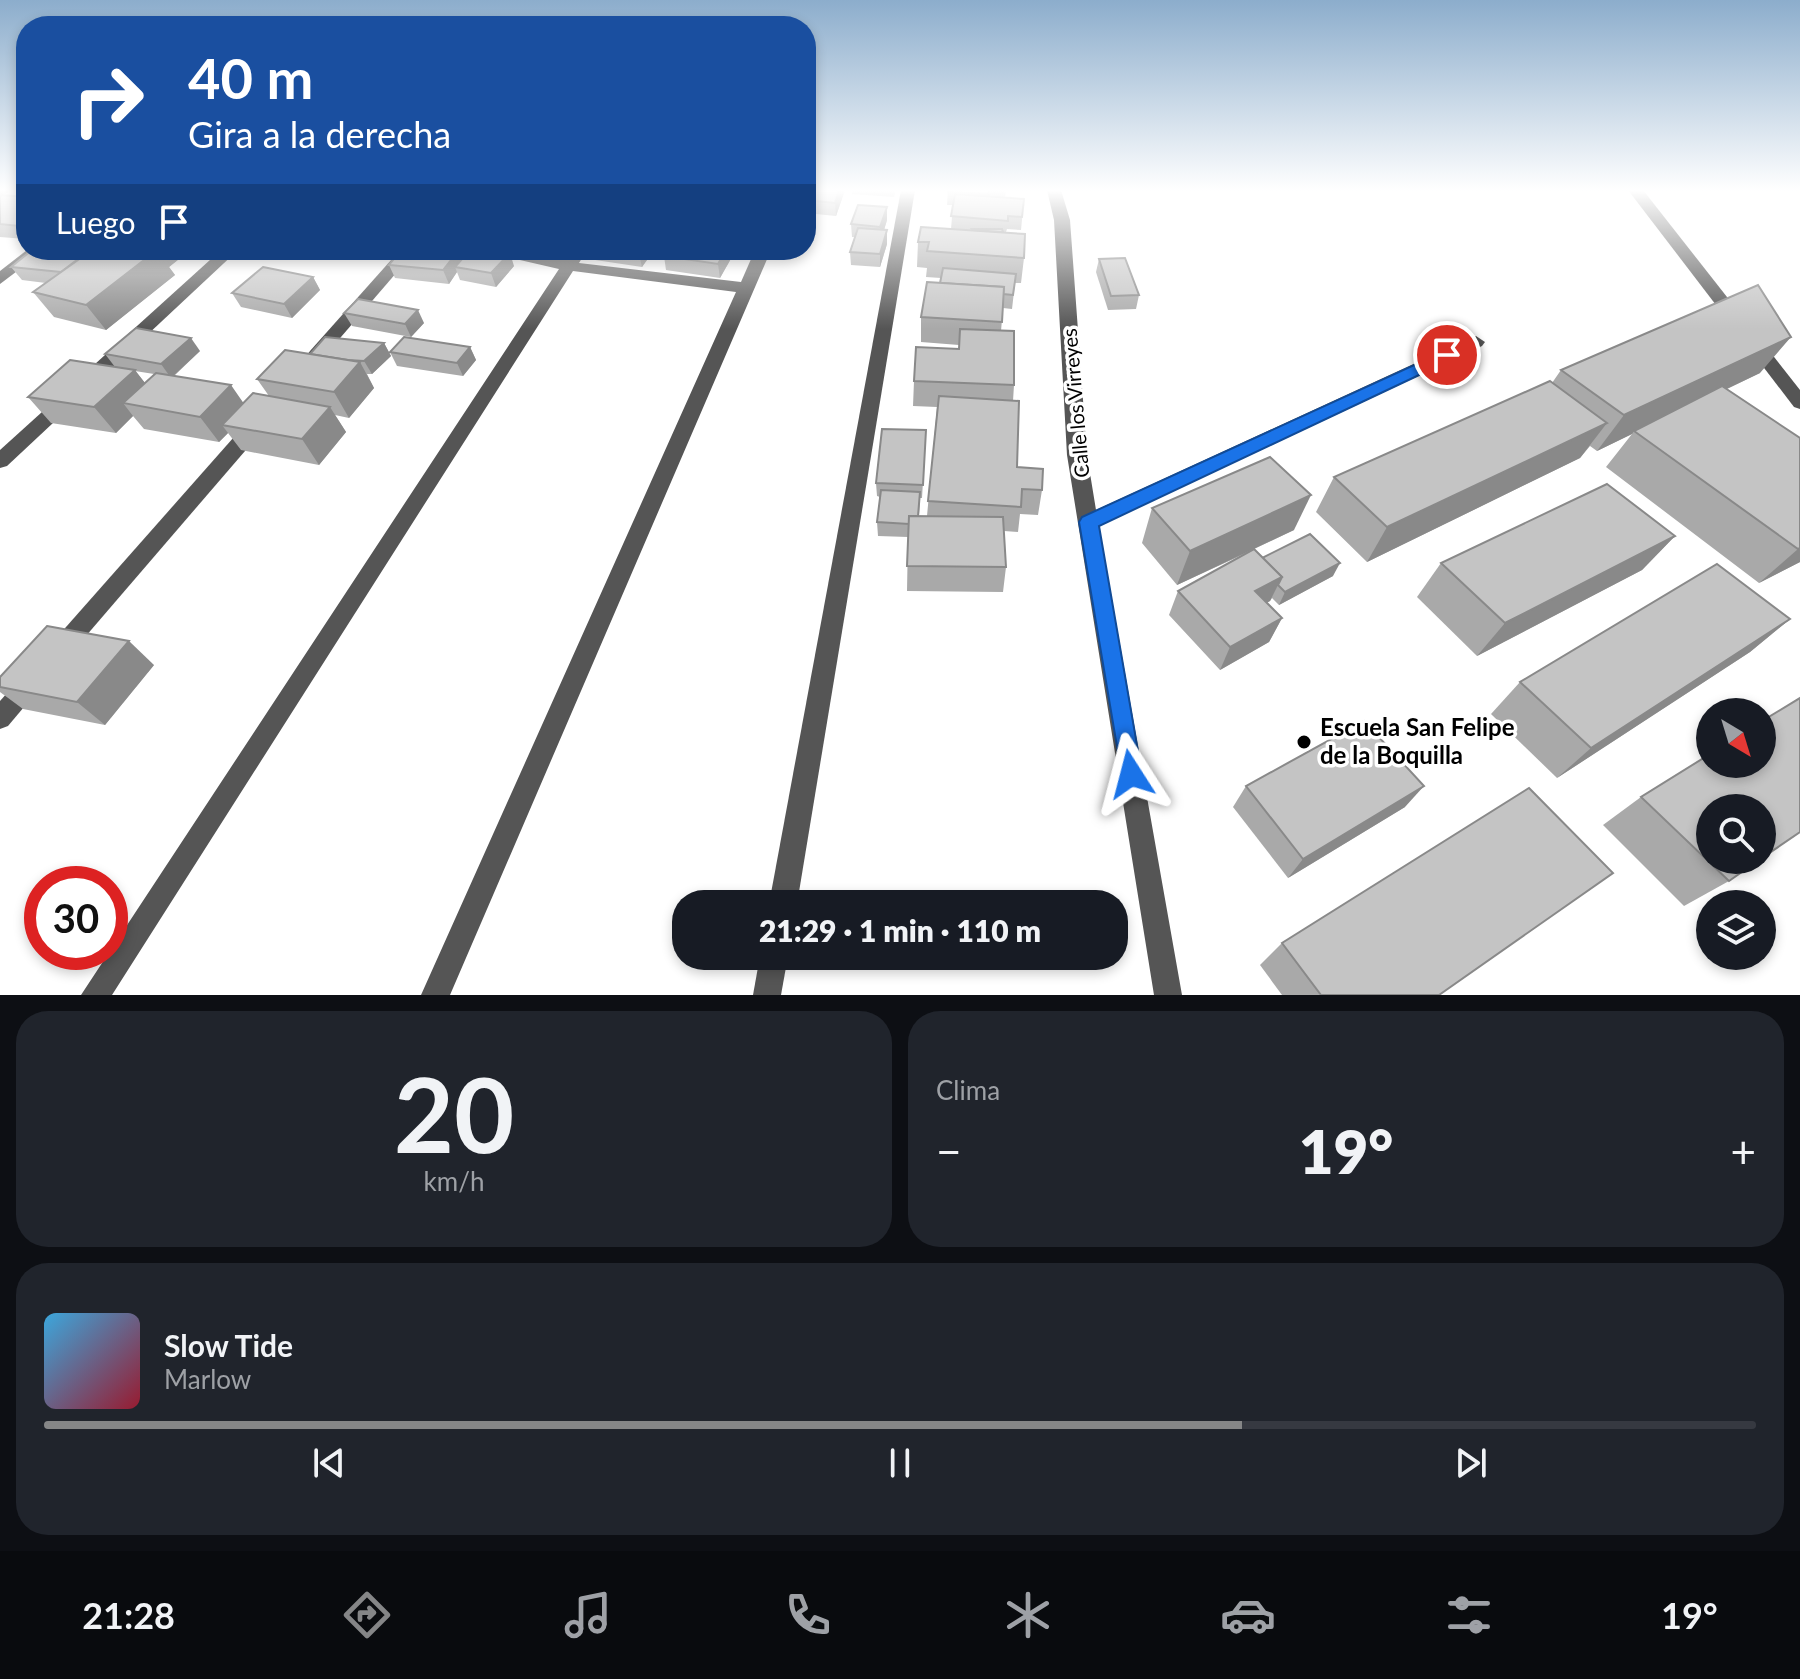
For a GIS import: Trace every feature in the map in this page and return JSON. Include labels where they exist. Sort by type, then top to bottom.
[{"type":"street","points":[[785,890],[900,236]]},
{"type":"street","name":"Calle los Virreyes","points":[[1063,236],[1077,455],[1168,995]]},
{"type":"street","points":[[1671,236],[1800,403]]},
{"type":"street","points":[[0,279],[24,260]]},
{"type":"street","points":[[0,461],[219,260]]},
{"type":"street","points":[[304,370],[399,260]]},
{"type":"street","points":[[95,995],[572,260]]},
{"type":"street","points":[[585,260],[747,288]]},
{"type":"street","points":[[435,995],[759,260]]},
{"type":"street","points":[[1089,522],[1476,342]]},
{"type":"street","points":[[0,718],[272,406]]},
{"type":"street","points":[[767,995],[771,970]]},
{"type":"building","points":[[855,236],[885,236],[880,254],[850,252]]},
{"type":"building","points":[[919,236],[1025,236],[1024,258],[927,251],[929,242],[918,242]]},
{"type":"building","points":[[1125,258],[1139,295],[1111,296],[1099,259]]},
{"type":"building","points":[[20,260],[77,260],[61,272],[11,267]]},
{"type":"building","points":[[78,260],[144,260],[86,305],[33,292]]},
{"type":"building","points":[[393,260],[451,260],[443,270],[389,265]]},
{"type":"building","points":[[461,260],[503,260],[491,273],[455,267]]},
{"type":"building","points":[[691,260],[720,260],[718,264]]},
{"type":"building","points":[[263,267],[313,277],[284,304],[232,293]]},
{"type":"building","points":[[943,268],[1016,274],[1013,295],[1003,294],[1004,287],[940,283]]},
{"type":"building","points":[[927,282],[1004,287],[1002,322],[921,317]]},
{"type":"building","points":[[1758,285],[1791,337],[1624,415],[1561,370]]},
{"type":"building","points":[[358,299],[418,310],[405,324],[344,313]]},
{"type":"building","points":[[136,328],[191,338],[161,364],[105,354]]},
{"type":"building","points":[[960,329],[1014,331],[1014,385],[914,381],[916,347],[959,349]]},
{"type":"building","points":[[325,337],[384,343],[364,361],[310,354]]},
{"type":"building","points":[[404,337],[470,347],[457,363],[390,352]]},
{"type":"building","points":[[285,350],[360,362],[334,392],[257,379]]},
{"type":"building","points":[[70,360],[135,370],[94,407],[28,397]]},
{"type":"building","points":[[156,373],[231,385],[200,417],[123,403]]},
{"type":"building","points":[[1550,381],[1607,423],[1387,527],[1334,477]]},
{"type":"building","points":[[1722,386],[1800,438],[1798,549],[1634,431]]},
{"type":"building","points":[[253,393],[330,407],[302,439],[222,425]]},
{"type":"building","points":[[939,396],[1019,401],[1017,467],[1043,469],[1042,490],[1022,489],[1021,507],[928,501]]},
{"type":"building","points":[[882,429],[926,430],[923,485],[876,483]]},
{"type":"building","points":[[1270,457],[1311,495],[1190,551],[1152,508]]},
{"type":"building","points":[[1607,484],[1675,536],[1505,623],[1441,563]]},
{"type":"building","points":[[881,490],[920,492],[918,516],[909,516],[909,524],[877,522]]},
{"type":"building","points":[[909,516],[1003,517],[1006,567],[907,566]]},
{"type":"building","points":[[1310,534],[1340,563],[1285,592],[1278,585],[1282,577],[1262,558]]},
{"type":"building","points":[[1254,549],[1282,577],[1255,591],[1282,618],[1230,647],[1178,591]]},
{"type":"building","points":[[1717,564],[1790,619],[1591,748],[1520,682]]},
{"type":"building","points":[[47,626],[129,641],[77,702],[0,687],[0,677]]},
{"type":"building","points":[[1800,698],[1800,832],[1776,848],[1776,794],[1696,794],[1696,850],[1641,797],[1696,763],[1696,778],[1776,778],[1776,713]]},
{"type":"building","points":[[1364,721],[1424,786],[1303,859],[1246,786]]},
{"type":"building","points":[[1529,788],[1613,873],[1439,995],[1321,995],[1282,943]]},
{"type":"building","points":[[1722,874],[1739,874],[1729,881]]},
{"type":"place","name":"Escuela San Felipe de la Boquilla","points":[[1304,742]]},
{"type":"route","points":[[1131,774],[1089,522],[1447,355]]}]
